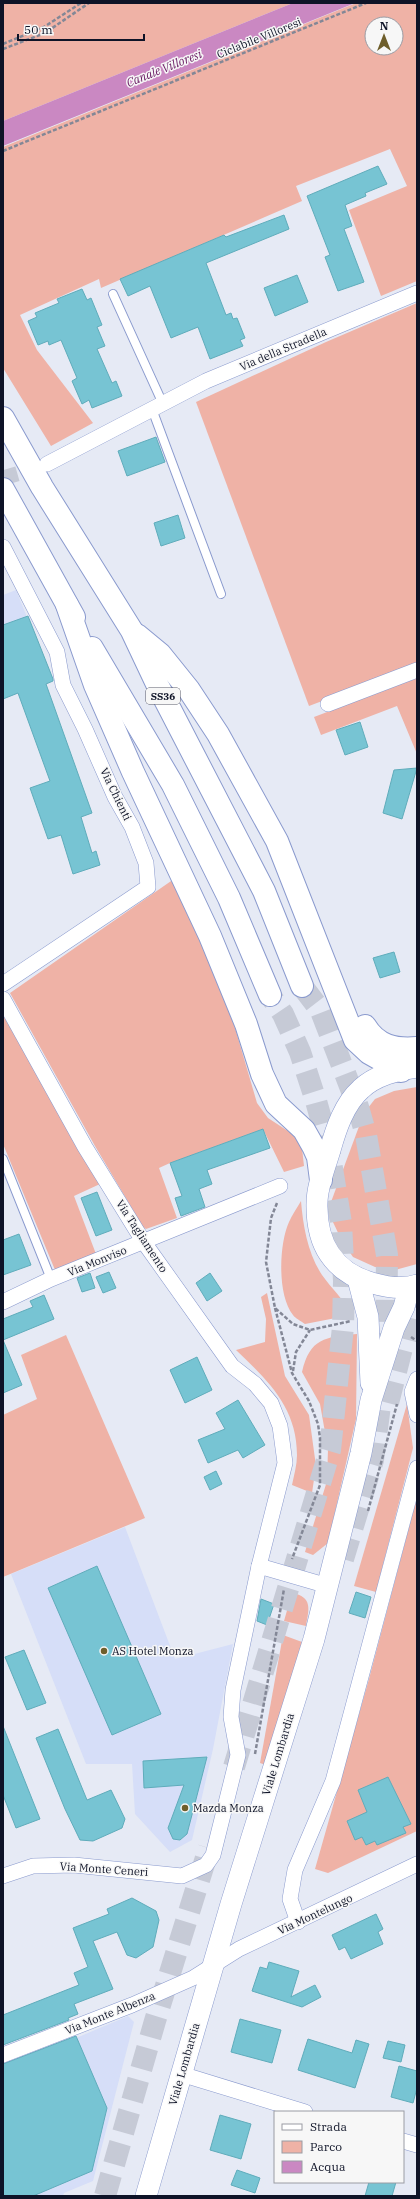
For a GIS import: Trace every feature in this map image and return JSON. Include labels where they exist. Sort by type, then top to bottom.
[{"type":"highway","name":"SS36","points":[[3,418],[42,487],[132,630],[158,686],[264,891],[302,986]]},
{"type":"highway","points":[[3,488],[67,605],[173,785],[229,898],[270,995]]},
{"type":"highway","points":[[67,605],[98,692],[133,772],[210,936],[246,1024],[262,1074],[276,1104],[304,1130],[313,1146],[318,1157],[321,1180]]},
{"type":"highway","name":"SS36","points":[[132,630],[160,654],[189,690],[218,734],[277,841],[317,939],[348,1028],[355,1040],[369,1053],[409,1069]]},
{"type":"highway","points":[[277,841],[325,917],[363,1024],[371,1036],[383,1044],[396,1048],[417,1048]]},
{"type":"main road","points":[[409,1069],[378,1078],[362,1088],[348,1102],[333,1139],[316,1202],[322,1240],[337,1266],[358,1279],[383,1286],[413,1286]]},
{"type":"main road","name":"Viale Lombardia","points":[[358,1279],[368,1317],[371,1400]]},
{"type":"main road","name":"Viale Lombardia","points":[[146,2196],[213,1965],[314,1639],[362,1453],[371,1400],[394,1328],[413,1286]]},
{"type":"street","name":"Via della Stradella","points":[[47,464],[206,381],[417,293]]},
{"type":"street","name":"Via Chienti","points":[[3,547],[57,652],[63,685],[85,729],[115,797],[132,827],[146,863],[148,888],[3,984]]},
{"type":"street","points":[[328,704],[417,670]]},
{"type":"street","name":"Via Tagliamento","points":[[3,999],[85,1147],[143,1242],[232,1366],[255,1384],[271,1403],[280,1426],[285,1464],[259,1566]]},
{"type":"street","name":"Via Monviso","points":[[3,1302],[52,1279],[280,1186]]},
{"type":"street","points":[[416,1379],[412,1392],[417,1415]]},
{"type":"street","points":[[298,1922],[290,1899],[295,1870],[333,1781],[417,1468]]},
{"type":"street","points":[[259,1566],[328,1586]]},
{"type":"street","name":"Via Monte Ceneri","points":[[3,1876],[33,1866],[74,1865],[182,1876],[206,1865],[213,1855],[238,1755],[231,1717],[233,1690],[259,1566]]},
{"type":"street","name":"Via Montelungo","points":[[213,1965],[239,1949],[417,1864]]},
{"type":"street","name":"Via Monte Albenza","points":[[3,2055],[132,2005],[193,1978],[213,1965]]},
{"type":"street","points":[[181,2074],[302,2111]]},
{"type":"street","points":[[404,2141],[417,2145]]},
{"type":"lane","points":[[113,294],[158,406],[222,594]]},
{"type":"lane","points":[[3,1159],[52,1279]]},
{"type":"path","points":[[3,44],[44,27],[81,3]]},
{"type":"path","points":[[3,49],[45,33],[89,3]]},
{"type":"path","name":"Ciclabile Villoresi","points":[[3,151],[366,3]]},
{"type":"path","points":[[280,1186],[277,1203],[271,1218],[266,1262],[275,1308],[293,1324],[310,1330],[296,1352],[292,1373]]},
{"type":"path","points":[[367,1513],[399,1399]]},
{"type":"shaded area","points":[[16,590],[53,681],[3,699],[3,595]]},
{"type":"shaded area","points":[[125,1527],[175,1659],[233,1644],[213,1749],[192,1840],[170,1852],[135,1814],[132,1764],[86,1764],[11,1574]]},
{"type":"shaded area","points":[[128,2016],[134,2022],[93,2181],[64,2193],[63,2196],[3,2196],[3,2069]]},
{"type":"green space","points":[[3,3],[293,3],[3,121]]},
{"type":"green space","points":[[356,3],[417,3],[417,281],[381,296],[349,210],[407,186],[390,149],[296,186],[302,201],[101,288],[99,279],[20,315],[37,350],[93,423],[51,446],[3,368],[3,147]]},
{"type":"green space","points":[[417,303],[417,665],[309,706],[196,402],[326,342]]},
{"type":"green space","points":[[417,678],[417,754],[397,706],[321,735],[314,717]]},
{"type":"green space","points":[[174,879],[202,943],[233,1021],[257,1103],[268,1118],[294,1135],[302,1148],[304,1166],[284,1172],[263,1129],[170,1163],[159,1168],[177,1218],[146,1229],[143,1227],[95,1146],[10,993]]},
{"type":"green space","points":[[3,1015],[100,1184],[74,1196],[96,1254],[55,1270],[3,1144]]},
{"type":"green space","points":[[417,1087],[417,1264],[395,1270],[375,1267],[353,1257],[342,1241],[331,1218],[331,1202],[364,1113],[375,1099],[394,1091]]},
{"type":"green space","points":[[301,1201],[305,1230],[313,1258],[322,1275],[342,1299],[351,1315],[305,1324],[294,1316],[288,1306],[282,1283],[281,1269],[283,1243],[289,1222]]},
{"type":"green space","points":[[267,1293],[285,1376],[309,1415],[316,1466],[312,1493],[292,1485],[297,1459],[296,1438],[286,1409],[278,1396],[259,1372],[236,1350],[265,1342],[266,1319],[261,1297]]},
{"type":"green space","points":[[357,1334],[356,1419],[328,1543],[313,1555],[305,1552],[327,1481],[328,1449],[320,1404],[302,1372],[309,1352],[320,1341],[336,1336]]},
{"type":"green space","points":[[66,1335],[145,1518],[3,1577],[3,1415],[37,1399],[21,1355]]},
{"type":"green space","points":[[407,1404],[413,1448],[376,1592],[354,1586]]},
{"type":"green space","points":[[417,1497],[417,1831],[328,1873],[315,1869],[369,1679]]},
{"type":"green space","points":[[292,1593],[303,1597],[308,1605],[306,1626],[284,1621]]},
{"type":"green space","points":[[283,1635],[302,1642],[266,1765],[260,1763]]},
{"type":"water","name":"Canale Villoresi","points":[[293,3],[355,3],[3,146],[3,121]]},
{"type":"building","points":[[378,166],[387,184],[365,193],[366,196],[345,205],[352,226],[344,229],[364,282],[338,291],[325,257],[330,255],[307,196]]},
{"type":"building","points":[[284,215],[289,229],[206,263],[226,315],[231,313],[233,319],[237,318],[245,338],[240,340],[243,346],[210,359],[198,327],[171,338],[150,286],[128,296],[120,279],[224,235],[226,237]]},
{"type":"building","points":[[297,275],[308,302],[275,316],[264,288]]},
{"type":"building","points":[[82,289],[87,300],[91,298],[102,325],[97,327],[105,346],[97,349],[112,383],[116,381],[122,396],[92,408],[89,400],[82,404],[72,381],[77,378],[61,340],[49,345],[48,341],[38,345],[28,321],[37,317],[35,313],[59,303],[57,299]]},
{"type":"building","points":[[156,437],[165,462],[127,476],[118,451]]},
{"type":"building","points":[[178,515],[185,538],[161,546],[154,523]]},
{"type":"building","points":[[28,616],[53,679],[53,681],[46,684],[92,813],[81,817],[92,853],[96,851],[100,865],[73,874],[61,835],[48,839],[30,788],[50,781],[18,693],[3,699],[3,625]]},
{"type":"building","points":[[360,722],[368,747],[345,755],[336,730]]},
{"type":"building","points":[[417,768],[402,819],[383,813],[394,770]]},
{"type":"building","points":[[394,952],[400,972],[380,978],[373,958]]},
{"type":"building","points":[[263,1129],[270,1148],[207,1170],[212,1184],[199,1189],[205,1207],[181,1216],[175,1198],[182,1196],[170,1163]]},
{"type":"building","points":[[97,1192],[112,1230],[96,1236],[81,1198]]},
{"type":"building","points":[[19,1234],[31,1265],[3,1275],[3,1240]]},
{"type":"building","points":[[109,1272],[116,1288],[103,1293],[96,1277]]},
{"type":"building","points":[[90,1273],[95,1288],[82,1292],[77,1278]]},
{"type":"building","points":[[210,1273],[222,1291],[207,1301],[196,1283]]},
{"type":"building","points":[[44,1295],[54,1319],[3,1340],[3,1319],[33,1307],[30,1301]]},
{"type":"building","points":[[3,1340],[22,1385],[3,1393]]},
{"type":"building","points":[[197,1357],[212,1390],[185,1403],[170,1370]]},
{"type":"building","points":[[238,1400],[265,1445],[243,1458],[238,1450],[208,1463],[198,1440],[225,1429],[216,1413]]},
{"type":"building","points":[[216,1471],[222,1484],[210,1490],[204,1477]]},
{"type":"building","name":"AS Hotel Monza","points":[[97,1566],[161,1714],[112,1735],[48,1588]]},
{"type":"building","points":[[356,1592],[371,1597],[365,1618],[349,1613]]},
{"type":"building","points":[[261,1599],[274,1604],[267,1625],[257,1621]]},
{"type":"building","points":[[24,1650],[46,1703],[27,1710],[5,1657]]},
{"type":"building","points":[[3,1726],[40,1819],[16,1828],[3,1795]]},
{"type":"building","points":[[58,1729],[87,1800],[111,1790],[125,1819],[122,1828],[93,1841],[80,1840],[65,1809],[36,1738]]},
{"type":"building","name":"Mazda Monza","points":[[207,1757],[187,1834],[180,1840],[173,1839],[168,1828],[184,1785],[144,1788],[143,1761]]},
{"type":"building","points":[[388,1777],[411,1824],[403,1827],[406,1833],[377,1845],[375,1841],[366,1845],[362,1837],[355,1840],[347,1821],[367,1812],[358,1790]]},
{"type":"building","points":[[132,1898],[156,1911],[159,1920],[153,1947],[136,1958],[127,1955],[117,1932],[93,1941],[113,1989],[74,2004],[78,2014],[68,2018],[69,2020],[3,2045],[3,2015],[79,1985],[74,1973],[88,1967],[73,1928],[109,1914],[107,1909]]},
{"type":"building","points":[[376,1914],[383,1929],[378,1932],[383,1944],[351,1959],[345,1947],[339,1950],[332,1935]]},
{"type":"building","points":[[269,1962],[299,1971],[291,1997],[315,1985],[321,1997],[302,2007],[252,1991],[260,1967],[267,1969]]},
{"type":"building","points":[[240,2019],[281,2030],[272,2063],[231,2052]]},
{"type":"building","points":[[76,2036],[107,2108],[92,2171],[33,2196],[3,2196],[3,2064]]},
{"type":"building","points":[[308,2039],[352,2053],[356,2040],[369,2044],[355,2088],[298,2070]]},
{"type":"building","points":[[388,2041],[405,2045],[401,2062],[383,2058]]},
{"type":"building","points":[[399,2066],[417,2071],[417,2088],[413,2103],[391,2097]]},
{"type":"building","points":[[220,2115],[251,2124],[241,2159],[210,2150]]},
{"type":"building","points":[[237,2170],[260,2178],[255,2193],[231,2185]]},
{"type":"building","points":[[369,2183],[396,2183],[392,2196],[365,2196]]},
{"type":"tunnel","points":[[3,478],[41,467]]},
{"type":"tunnel","points":[[302,986],[321,1011],[358,1107],[366,1135],[387,1255],[386,1346]]},
{"type":"tunnel","points":[[234,1767],[330,1450],[343,1327],[344,1281],[341,1223],[328,1144],[300,1052],[283,1014],[270,995]]},
{"type":"tunnel","points":[[388,1403],[416,1293]]},
{"type":"tunnel","points":[[343,1559],[373,1460],[383,1382]]},
{"type":"tunnel","points":[[105,2196],[155,2021],[209,1848]]},
{"type":"place","name":"AS Hotel Monza","points":[[104,1651]]},
{"type":"place","name":"Mazda Monza","points":[[185,1808]]}]
